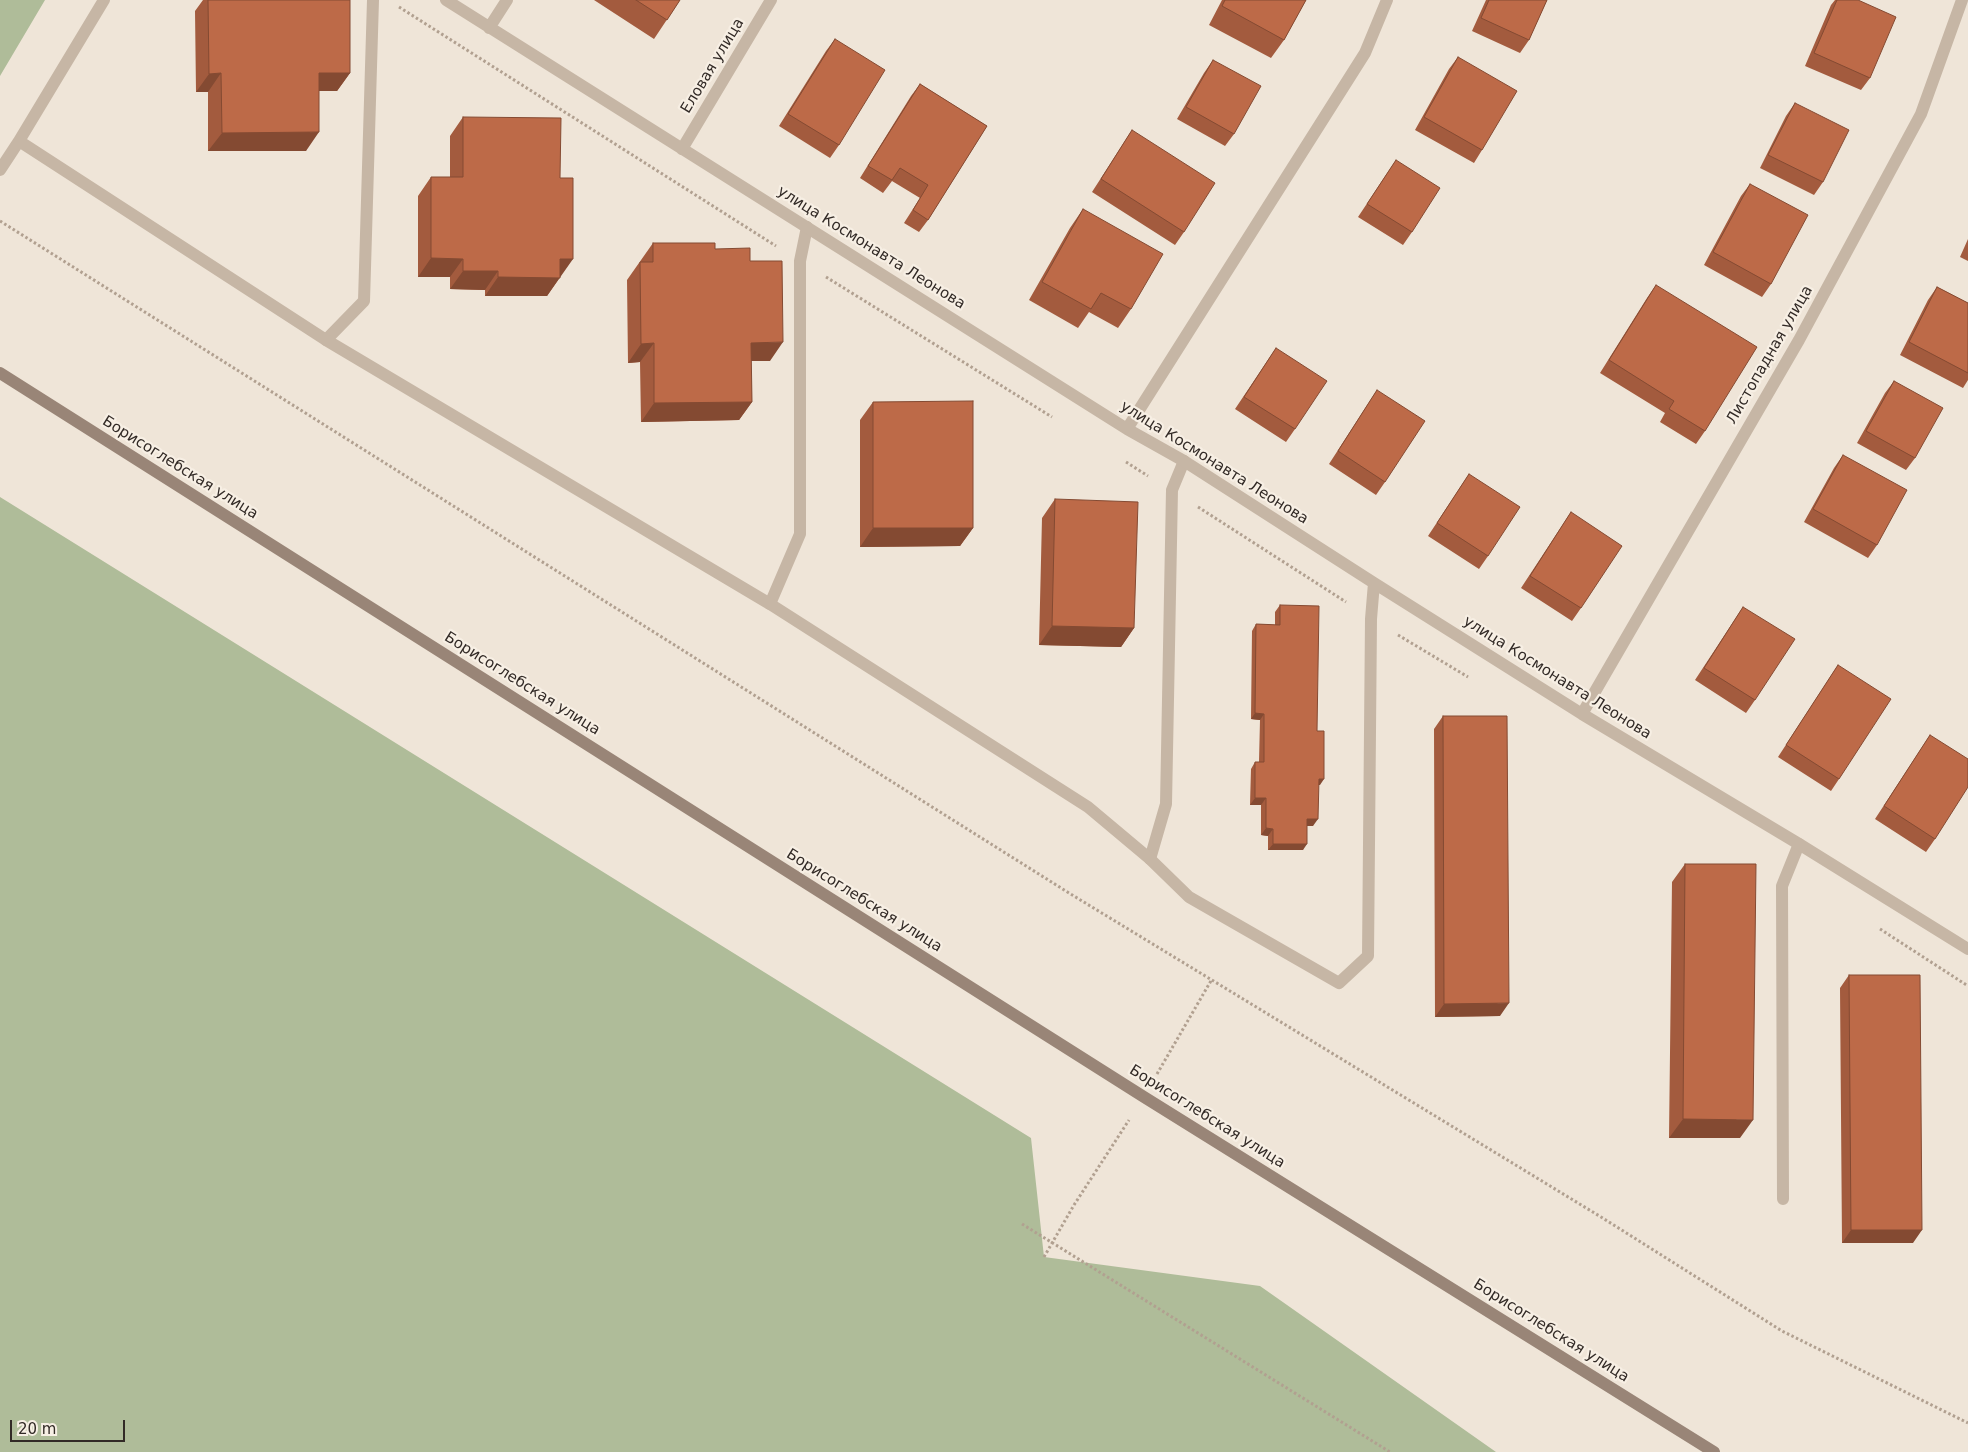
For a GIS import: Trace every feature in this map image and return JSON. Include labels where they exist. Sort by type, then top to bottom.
[{"type":"street","points":[[0,170],[104,0]]},
{"type":"street","points":[[326,340],[364,301],[372,0]]},
{"type":"street","name":"улица Космонавта Леонова","points":[[446,0],[1127,429],[1184,461],[1582,714],[1799,844],[1968,949]]},
{"type":"street","points":[[489,28],[506,0]]},
{"type":"street","name":"Еловая улица","points":[[682,149],[772,0]]},
{"type":"street","points":[[1127,429],[1365,53],[1387,0]]},
{"type":"street","name":"Листопадная улица","points":[[1582,714],[1799,340],[1921,114],[1962,0]]},
{"type":"street","points":[[19,141],[326,340],[770,604],[1088,807],[1150,859],[1189,897],[1339,983],[1368,956],[1371,619],[1374,583]]},
{"type":"street","points":[[770,604],[800,534],[800,261],[807,226]]},
{"type":"street","name":"Борисоглебская улица","points":[[0,373],[1144,1097],[1714,1452]]},
{"type":"street","points":[[1150,859],[1166,804],[1172,490],[1184,461]]},
{"type":"street","points":[[1783,1199],[1782,886],[1799,844]]},
{"type":"path","points":[[0,221],[1052,882],[1601,1217],[1782,1331],[1968,1423]]},
{"type":"path","points":[[1022,1224],[1390,1452]]},
{"type":"green space","points":[[0,0],[45,0],[0,76]]},
{"type":"green space","points":[[0,497],[1031,1138],[1044,1257],[1260,1286],[1496,1452],[0,1452]]},
{"type":"building","points":[[208,0],[350,0],[350,73],[319,73],[319,132],[222,133],[221,73],[209,74]]},
{"type":"building","points":[[636,0],[680,0],[667,20]]},
{"type":"building","points":[[1225,0],[1306,0],[1284,40],[1222,6]]},
{"type":"building","points":[[1489,0],[1547,0],[1529,40],[1481,18]]},
{"type":"building","points":[[1837,0],[1858,0],[1896,17],[1870,78],[1814,53]]},
{"type":"building","points":[[835,39],[885,70],[839,145],[788,114]]},
{"type":"building","points":[[1458,57],[1517,91],[1482,150],[1424,117]]},
{"type":"building","points":[[1213,60],[1261,86],[1234,134],[1186,107]]},
{"type":"building","points":[[920,84],[987,126],[928,220],[913,210],[928,185],[900,168],[892,180],[868,166]]},
{"type":"building","points":[[1795,103],[1849,130],[1823,182],[1768,155]]},
{"type":"building","points":[[463,117],[561,118],[560,178],[573,178],[573,259],[560,259],[560,278],[498,277],[498,271],[463,271],[463,259],[431,258],[431,177],[463,177]]},
{"type":"building","points":[[1132,130],[1215,183],[1184,232],[1101,179]]},
{"type":"building","points":[[1396,160],[1440,188],[1412,232],[1367,204]]},
{"type":"building","points":[[1750,184],[1808,215],[1771,284],[1713,252]]},
{"type":"building","points":[[1083,209],[1163,254],[1131,309],[1101,293],[1091,309],[1042,282]]},
{"type":"building","points":[[653,243],[715,243],[715,249],[750,248],[750,261],[782,261],[783,342],[751,343],[752,402],[654,403],[654,343],[641,344],[640,262],[653,262]]},
{"type":"building","points":[[1656,285],[1757,347],[1705,431],[1669,409],[1674,401],[1609,360]]},
{"type":"building","points":[[1937,287],[1968,303],[1968,373],[1909,342]]},
{"type":"building","points":[[1276,348],[1327,381],[1295,429],[1244,397]]},
{"type":"building","points":[[1894,381],[1943,408],[1915,458],[1866,431]]},
{"type":"building","points":[[1377,390],[1425,421],[1385,482],[1338,451]]},
{"type":"building","points":[[973,401],[973,528],[873,528],[873,402]]},
{"type":"building","points":[[1843,455],[1907,490],[1877,545],[1813,509]]},
{"type":"building","points":[[1469,474],[1520,507],[1488,556],[1437,523]]},
{"type":"building","points":[[1055,499],[1138,502],[1134,628],[1052,626]]},
{"type":"building","points":[[1571,512],[1622,546],[1581,608],[1530,576]]},
{"type":"building","points":[[1280,605],[1319,606],[1317,731],[1324,731],[1324,779],[1319,779],[1318,819],[1307,819],[1307,844],[1273,844],[1273,829],[1266,828],[1266,798],[1255,798],[1255,762],[1264,762],[1264,714],[1255,713],[1256,624],[1280,625]]},
{"type":"building","points":[[1743,607],[1795,639],[1755,700],[1704,668]]},
{"type":"building","points":[[1838,665],[1891,699],[1839,779],[1786,745]]},
{"type":"building","points":[[1443,716],[1507,716],[1509,1003],[1444,1004]]},
{"type":"building","points":[[1930,735],[1968,759],[1968,787],[1935,839],[1884,806]]},
{"type":"building","points":[[1685,864],[1756,864],[1753,1120],[1683,1119]]},
{"type":"building","points":[[1849,975],[1920,975],[1922,1230],[1851,1230]]}]
